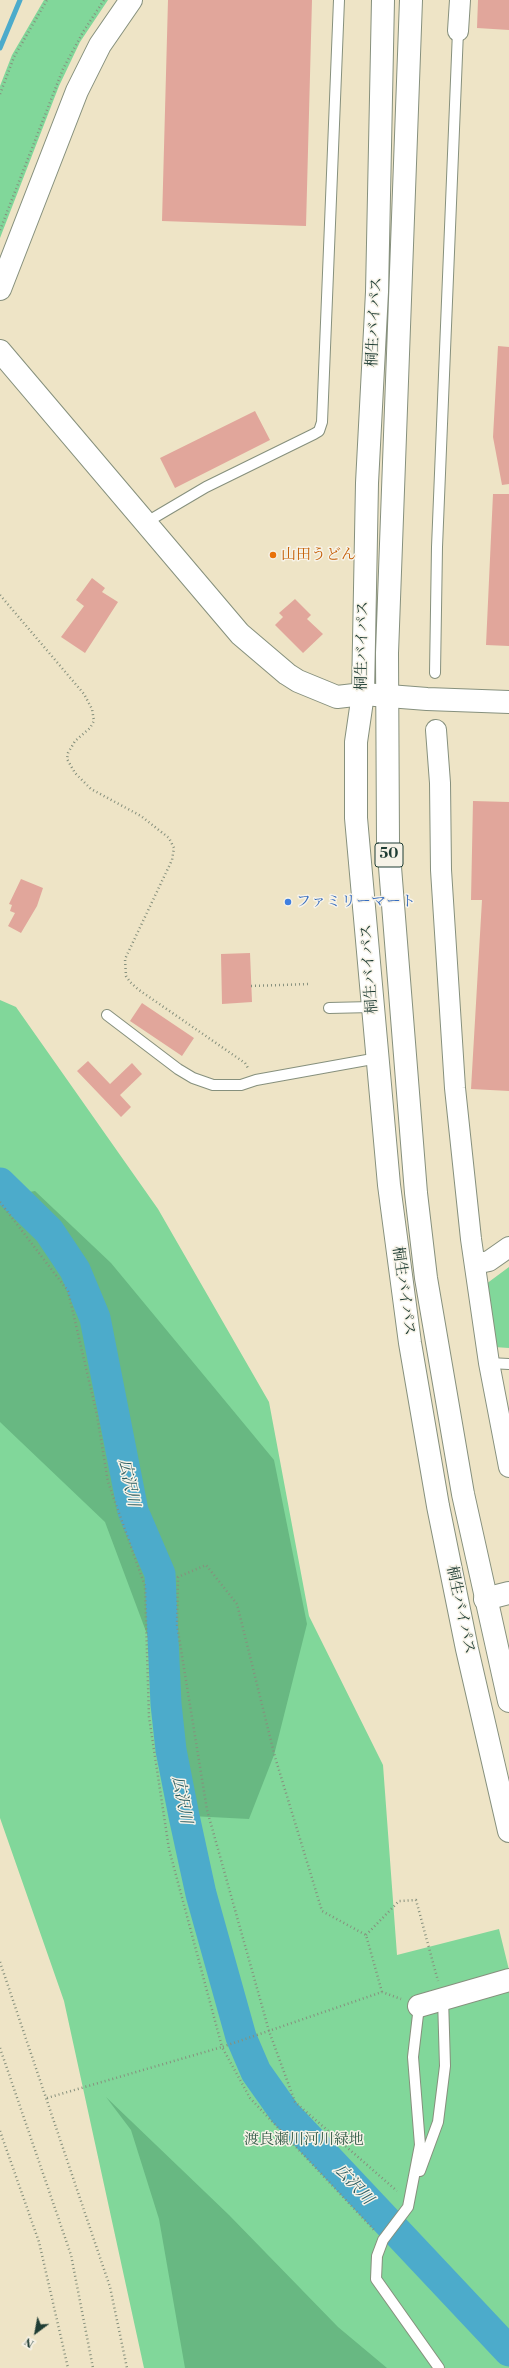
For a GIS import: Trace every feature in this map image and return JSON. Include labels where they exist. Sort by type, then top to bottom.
[{"type":"main road","points":[[0,289],[77,91],[100,45],[131,0]]},
{"type":"main road","name":"桐生バイパス","points":[[383,0],[377,292],[367,484],[363,694],[356,742],[356,818],[389,1185],[410,1343],[438,1506],[467,1649],[509,1831]]},
{"type":"main road","name":"桐生バイパス","points":[[411,0],[387,653],[388,842],[416,1193],[426,1278],[444,1387],[485,1598],[509,1701]]},
{"type":"main road","points":[[0,351],[69,430],[145,523],[240,634],[276,666],[298,681],[337,697],[363,694],[388,697],[509,702]]},
{"type":"main road","points":[[485,1598],[509,1593]]},
{"type":"main road","points":[[419,2006],[509,1980]]},
{"type":"street","points":[[458,31],[460,0]]},
{"type":"street","points":[[436,730],[440,783],[441,870],[454,1088],[475,1264],[489,1363],[509,1467]]},
{"type":"street","points":[[475,1264],[489,1261],[509,1247]]},
{"type":"lane","points":[[145,523],[206,487],[319,431],[322,422],[339,0]]},
{"type":"lane","points":[[435,673],[437,547],[458,31]]},
{"type":"lane","points":[[329,1008],[372,1007]]},
{"type":"lane","points":[[107,1015],[193,1078],[212,1085],[241,1085],[256,1080],[378,1058]]},
{"type":"lane","points":[[489,1363],[509,1364]]},
{"type":"lane","points":[[439,2368],[376,2279],[377,2256],[385,2238],[409,2204],[438,2122],[445,2066],[443,1998]]},
{"type":"lane","points":[[409,2204],[420,2145],[413,2057],[419,2006]]},
{"type":"path","points":[[0,94],[14,57],[47,0]]},
{"type":"path","points":[[82,32],[104,0]]},
{"type":"path","points":[[0,595],[84,694],[92,709],[94,721],[90,728],[75,741],[68,752],[70,766],[91,789],[141,816],[169,838],[174,848],[172,860],[125,959],[126,976],[130,982],[140,990],[245,1063],[256,1080]]},
{"type":"path","points":[[252,986],[310,984]]},
{"type":"path","points":[[0,1202],[68,1290],[97,1415],[108,1482],[145,1586],[149,1717],[169,1849],[222,2047],[250,2098],[385,2238]]},
{"type":"path","points":[[382,1992],[366,1935],[322,1911],[275,1757],[237,1604],[206,1565],[178,1577],[177,1625],[207,1810],[269,2031],[295,2102],[409,2204]]},
{"type":"path","points":[[366,1935],[399,1900],[416,1900],[443,1998]]},
{"type":"path","points":[[0,1962],[110,2287],[127,2368]]},
{"type":"path","points":[[47,2098],[232,2044],[382,1992],[419,2006]]},
{"type":"path","points":[[0,2048],[71,2255],[93,2368]]},
{"type":"path","points":[[0,2131],[39,2242],[68,2368]]},
{"type":"green space","points":[[44,0],[108,0],[80,42],[59,86],[0,238],[0,86],[12,55]]},
{"type":"green space","name":"渡良瀬川河川緑地","points":[[0,1000],[16,1007],[158,1209],[269,1402],[309,1616],[383,1765],[397,1955],[499,1929],[509,1970],[509,2368],[144,2368],[64,2001],[0,1818]]},
{"type":"green space","points":[[35,1191],[111,1263],[274,1460],[307,1624],[274,1755],[249,1819],[191,1816],[181,1725],[105,1522],[0,1422],[0,1197]]},
{"type":"green space","points":[[509,1267],[509,1348],[494,1347],[482,1287]]},
{"type":"green space","points":[[106,2097],[229,2215],[338,2327],[387,2368],[185,2368],[159,2219],[131,2130]]},
{"type":"building","points":[[168,0],[312,0],[306,226],[162,221]]},
{"type":"building","points":[[478,0],[509,0],[509,30],[477,28]]},
{"type":"building","points":[[498,346],[509,347],[509,484],[502,485],[493,437]]},
{"type":"building","points":[[255,411],[270,440],[175,488],[160,458]]},
{"type":"building","points":[[493,494],[509,494],[509,646],[486,645]]},
{"type":"building","points":[[92,578],[105,588],[102,592],[118,602],[85,653],[61,637],[84,606],[76,600]]},
{"type":"building","points":[[295,599],[311,615],[307,619],[323,634],[303,653],[275,625],[283,617],[279,613]]},
{"type":"building","points":[[473,801],[509,802],[509,1091],[471,1089],[482,900],[471,900]]},
{"type":"building","points":[[21,879],[43,888],[37,906],[21,933],[8,926],[15,913],[10,911],[12,905],[9,904]]},
{"type":"building","points":[[250,953],[252,1002],[222,1004],[221,954]]},
{"type":"building","points":[[142,1003],[194,1038],[182,1056],[130,1021]]},
{"type":"building","points":[[88,1061],[110,1084],[132,1063],[142,1074],[120,1095],[131,1107],[121,1117],[77,1071]]},
{"type":"waterway","points":[[0,48],[20,0]]},
{"type":"waterway","name":"広沢川","points":[[0,1183],[49,1231],[75,1270],[95,1318],[133,1511],[160,1574],[166,1704],[171,1750],[184,1816],[201,1894],[241,2037],[256,2072],[285,2113],[509,2351]]},
{"type":"place","name":"山田うどん","points":[[273,555]]},
{"type":"place","name":"ファミリーマート","points":[[288,902]]}]
